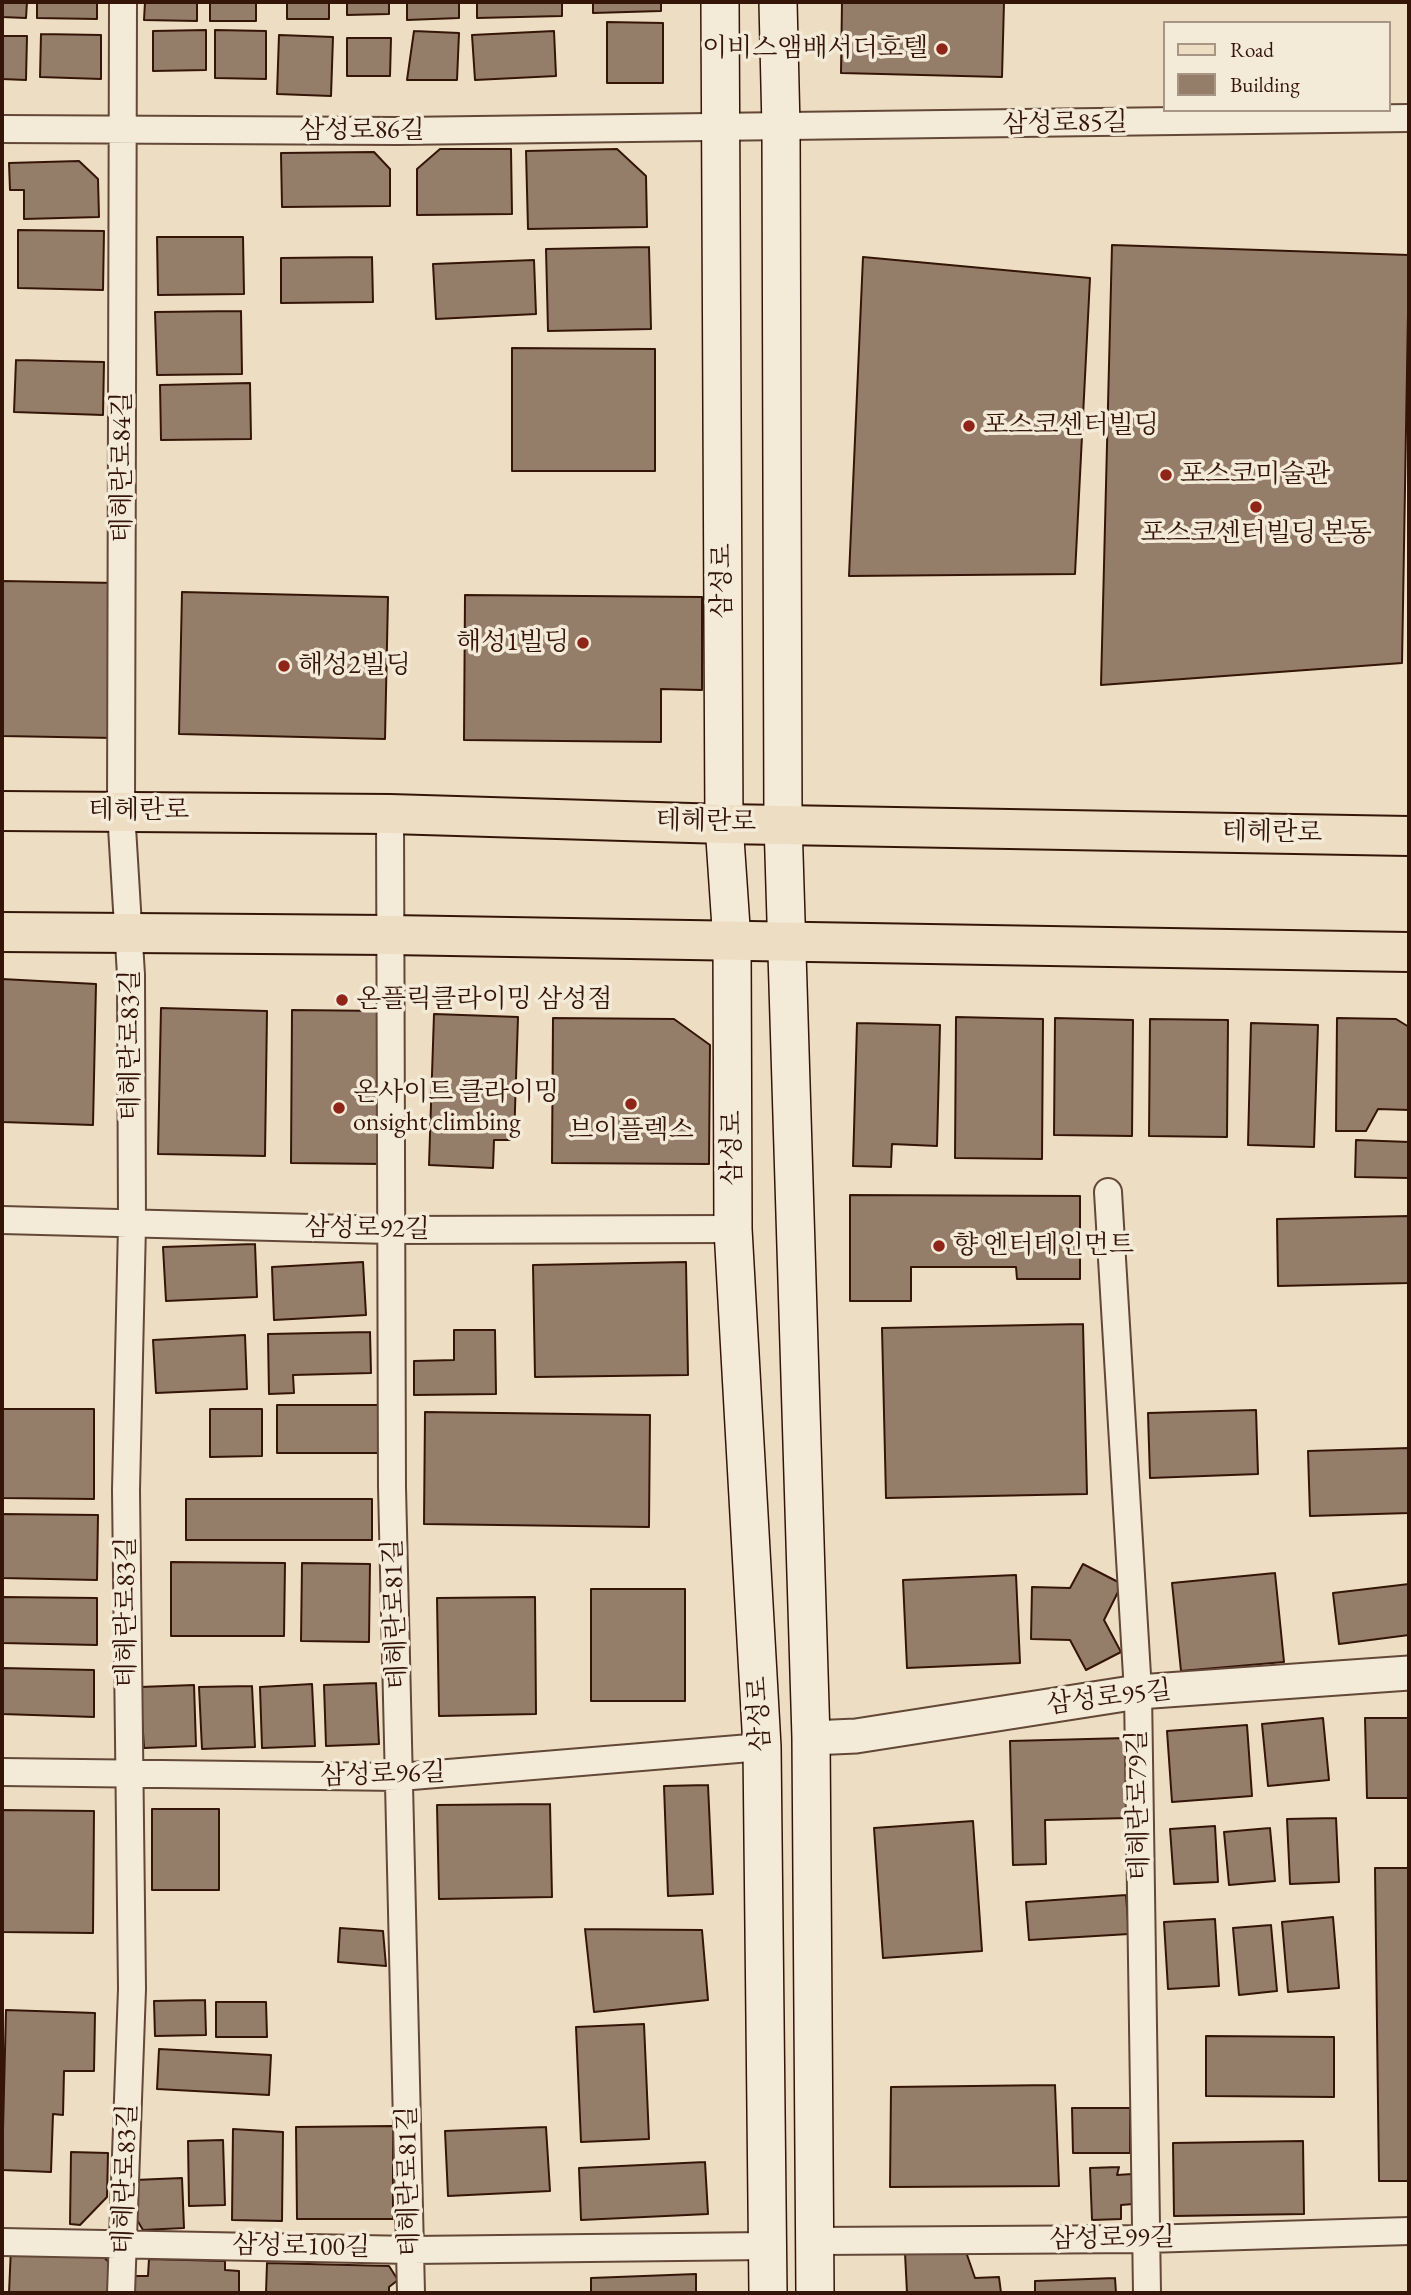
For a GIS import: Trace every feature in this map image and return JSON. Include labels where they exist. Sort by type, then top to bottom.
[{"type":"main road","name":"삼성로","points":[[720,2],[724,824],[732,942],[733,1229],[762,1747],[768,2293]]},
{"type":"main road","name":"삼성로","points":[[778,2],[781,128],[783,822],[789,941],[811,1738],[816,2293]]},
{"type":"main road","name":"테헤란로","points":[[2,811],[390,814],[724,824],[783,822],[1409,836]]},
{"type":"main road","points":[[2,932],[130,931],[1409,952]]},
{"type":"street","name":"테헤란로84길","points":[[123,2],[121,130],[124,476],[121,811],[130,931]]},
{"type":"street","name":"삼성로85길","points":[[721,128],[1409,118]]},
{"type":"street","name":"삼성로86길","points":[[2,129],[721,128]]},
{"type":"street","name":"테헤란로81길","points":[[390,814],[392,1487],[411,2293]]},
{"type":"street","name":"테헤란로83길","points":[[121,2293],[125,2243],[132,1989],[126,1490],[132,1225],[130,931]]},
{"type":"street","name":"테헤란로79길","points":[[1108,1192],[1138,1692],[1147,2293]]},
{"type":"street","name":"삼성로92길","points":[[2,1220],[390,1230],[733,1229]]},
{"type":"street","name":"삼성로95길","points":[[811,1738],[856,1736],[1138,1692],[1409,1673]]},
{"type":"street","name":"삼성로96길","points":[[2,1772],[128,1776],[400,1777],[762,1747]]},
{"type":"street","name":"삼성로99길","points":[[815,2241],[1146,2239],[1409,2231]]},
{"type":"street","name":"삼성로100길","points":[[2,2242],[412,2250],[767,2246]]},
{"type":"building","points":[[2,2],[27,2],[26,18],[2,17]]},
{"type":"building","points":[[37,2],[97,2],[97,19],[37,18]]},
{"type":"building","points":[[145,2],[197,2],[197,21],[144,20]]},
{"type":"building","points":[[210,2],[256,2],[256,21],[210,21]]},
{"type":"building","points":[[287,2],[329,2],[329,19],[287,19]]},
{"type":"building","points":[[347,2],[389,2],[389,14],[347,15]]},
{"type":"building","points":[[407,2],[459,2],[459,18],[407,20]]},
{"type":"building","points":[[477,2],[562,2],[562,16],[477,18]]},
{"type":"building","points":[[593,2],[661,2],[661,11],[593,13]]},
{"type":"building","points":[[842,2],[1004,2],[1002,77],[841,73]]},
{"type":"building","points":[[1077,2],[1307,3],[1077,3]]},
{"type":"building","points":[[607,22],[663,23],[663,83],[607,83]]},
{"type":"building","points":[[206,30],[206,70],[153,71],[153,31]]},
{"type":"building","points":[[215,30],[266,31],[266,79],[215,78]]},
{"type":"building","points":[[414,31],[459,33],[457,80],[407,80]]},
{"type":"building","points":[[554,31],[556,76],[475,80],[472,35]]},
{"type":"building","points":[[41,34],[101,35],[101,79],[40,77]]},
{"type":"building","points":[[279,35],[333,37],[331,96],[277,94]]},
{"type":"building","points":[[2,36],[27,36],[26,80],[2,79]]},
{"type":"building","points":[[347,38],[391,38],[390,76],[347,76]]},
{"type":"building","points":[[440,149],[511,149],[512,214],[417,215],[417,169]]},
{"type":"building","points":[[617,149],[646,176],[647,227],[528,229],[526,151]]},
{"type":"building","points":[[374,152],[390,169],[390,206],[282,207],[281,153]]},
{"type":"building","points":[[79,161],[98,179],[99,217],[24,219],[24,190],[10,190],[9,163]]},
{"type":"building","points":[[18,230],[104,231],[103,290],[18,288]]},
{"type":"building","points":[[157,237],[243,237],[244,294],[158,295]]},
{"type":"building","name":"포스코센터빌딩 본동","points":[[1112,245],[1409,255],[1402,663],[1101,685]]},
{"type":"building","points":[[649,247],[651,329],[548,331],[546,249]]},
{"type":"building","points":[[372,257],[373,302],[281,303],[281,258]]},
{"type":"building","name":"포스코센터빌딩","points":[[863,257],[1090,278],[1075,574],[849,576]]},
{"type":"building","points":[[534,260],[536,314],[436,319],[433,264]]},
{"type":"building","points":[[241,311],[242,374],[157,375],[155,312]]},
{"type":"building","points":[[512,348],[655,349],[655,471],[512,471]]},
{"type":"building","points":[[16,360],[104,362],[103,415],[14,412]]},
{"type":"building","points":[[250,383],[251,439],[161,440],[160,385]]},
{"type":"building","points":[[2,581],[117,583],[114,738],[2,736]]},
{"type":"building","name":"해성2빌딩","points":[[182,592],[388,597],[385,739],[179,734]]},
{"type":"building","name":"해성1빌딩","points":[[465,595],[702,597],[702,690],[661,689],[661,742],[464,740]]},
{"type":"building","points":[[2,979],[96,984],[93,1125],[2,1122]]},
{"type":"building","points":[[161,1008],[267,1011],[265,1156],[158,1154]]},
{"type":"building","points":[[292,1010],[385,1011],[384,1164],[291,1163]]},
{"type":"building","points":[[434,1014],[518,1017],[514,1140],[494,1140],[493,1168],[429,1165]]},
{"type":"building","points":[[956,1017],[1043,1019],[1042,1159],[955,1158]]},
{"type":"building","name":"브이플렉스","points":[[553,1018],[674,1019],[710,1045],[709,1164],[552,1163]]},
{"type":"building","points":[[1055,1018],[1133,1020],[1132,1136],[1054,1135]]},
{"type":"building","points":[[1337,1018],[1396,1019],[1409,1027],[1409,1110],[1378,1109],[1366,1131],[1336,1131]]},
{"type":"building","points":[[1150,1019],[1228,1020],[1227,1137],[1149,1136]]},
{"type":"building","points":[[857,1023],[940,1025],[937,1146],[892,1144],[891,1167],[853,1166]]},
{"type":"building","points":[[1251,1023],[1318,1025],[1314,1147],[1248,1145]]},
{"type":"building","points":[[1356,1140],[1409,1142],[1409,1178],[1355,1177]]},
{"type":"building","points":[[850,1195],[1080,1196],[1080,1279],[1017,1279],[1016,1267],[911,1267],[911,1301],[850,1301]]},
{"type":"building","points":[[1409,1216],[1409,1283],[1278,1286],[1277,1219]]},
{"type":"building","points":[[255,1244],[257,1297],[166,1301],[163,1247]]},
{"type":"building","points":[[363,1262],[366,1315],[274,1320],[272,1267]]},
{"type":"building","points":[[686,1262],[688,1375],[535,1377],[533,1265]]},
{"type":"building","points":[[1083,1324],[1087,1494],[886,1498],[882,1328]]},
{"type":"building","points":[[454,1330],[495,1330],[496,1394],[414,1395],[414,1361],[454,1360]]},
{"type":"building","points":[[370,1332],[371,1373],[293,1375],[294,1393],[269,1394],[268,1334]]},
{"type":"building","points":[[245,1335],[247,1389],[156,1393],[153,1340]]},
{"type":"building","points":[[277,1405],[378,1405],[378,1453],[277,1453]]},
{"type":"building","points":[[2,1409],[94,1409],[94,1499],[2,1498]]},
{"type":"building","points":[[210,1409],[262,1409],[262,1456],[210,1457]]},
{"type":"building","points":[[1256,1410],[1258,1474],[1150,1478],[1148,1413]]},
{"type":"building","points":[[425,1412],[650,1415],[649,1527],[424,1524]]},
{"type":"building","points":[[1409,1448],[1409,1513],[1310,1516],[1308,1451]]},
{"type":"building","points":[[186,1499],[372,1499],[372,1540],[186,1540]]},
{"type":"building","points":[[2,1514],[98,1515],[97,1580],[2,1578]]},
{"type":"building","points":[[171,1562],[285,1563],[284,1636],[171,1636]]},
{"type":"building","points":[[302,1563],[370,1564],[369,1642],[301,1641]]},
{"type":"building","points":[[1083,1564],[1122,1584],[1104,1620],[1121,1652],[1086,1670],[1070,1640],[1031,1639],[1032,1587],[1070,1588]]},
{"type":"building","points":[[1275,1573],[1284,1662],[1181,1671],[1172,1583]]},
{"type":"building","points":[[1016,1575],[1020,1663],[907,1668],[903,1580]]},
{"type":"building","points":[[1409,1584],[1409,1635],[1339,1644],[1333,1593]]},
{"type":"building","points":[[591,1589],[685,1589],[685,1701],[591,1701]]},
{"type":"building","points":[[2,1597],[97,1598],[97,1645],[2,1643]]},
{"type":"building","points":[[535,1597],[536,1714],[439,1716],[437,1598]]},
{"type":"building","points":[[2,1668],[94,1670],[94,1717],[2,1714]]},
{"type":"building","points":[[376,1683],[379,1744],[326,1746],[324,1685]]},
{"type":"building","points":[[312,1684],[315,1746],[262,1748],[260,1687]]},
{"type":"building","points":[[194,1685],[196,1746],[144,1748],[140,1687]]},
{"type":"building","points":[[252,1686],[255,1747],[202,1749],[199,1687]]},
{"type":"building","points":[[1323,1718],[1329,1780],[1268,1786],[1262,1724]]},
{"type":"building","points":[[1365,1718],[1409,1718],[1409,1798],[1367,1798]]},
{"type":"building","points":[[1247,1725],[1252,1796],[1172,1802],[1167,1731]]},
{"type":"building","points":[[1127,1738],[1129,1818],[1045,1820],[1046,1864],[1013,1865],[1010,1741]]},
{"type":"building","points":[[708,1785],[713,1894],[668,1896],[664,1786]]},
{"type":"building","points":[[550,1804],[552,1897],[439,1899],[437,1805]]},
{"type":"building","points":[[152,1809],[219,1809],[219,1890],[152,1890]]},
{"type":"building","points":[[2,1810],[94,1811],[93,1933],[2,1932]]},
{"type":"building","points":[[1336,1818],[1339,1882],[1290,1884],[1287,1819]]},
{"type":"building","points":[[973,1821],[982,1951],[883,1958],[874,1828]]},
{"type":"building","points":[[1215,1826],[1218,1882],[1174,1884],[1170,1829]]},
{"type":"building","points":[[1270,1828],[1275,1881],[1229,1885],[1224,1832]]},
{"type":"building","points":[[1375,1868],[1409,1868],[1409,2181],[1379,2181]]},
{"type":"building","points":[[1126,1895],[1129,1934],[1029,1940],[1026,1902]]},
{"type":"building","points":[[1333,1917],[1339,1988],[1288,1992],[1282,1922]]},
{"type":"building","points":[[1215,1919],[1219,1986],[1168,1989],[1164,1922]]},
{"type":"building","points":[[1271,1925],[1277,1991],[1239,1995],[1233,1928]]},
{"type":"building","points":[[340,1928],[383,1931],[386,1966],[338,1962]]},
{"type":"building","points":[[585,1929],[702,1930],[708,2000],[594,2012]]},
{"type":"building","points":[[205,2000],[206,2035],[155,2036],[154,2001]]},
{"type":"building","points":[[216,2002],[266,2002],[267,2037],[216,2037]]},
{"type":"building","points":[[6,2010],[95,2013],[94,2071],[64,2071],[63,2115],[53,2114],[51,2172],[2,2170]]},
{"type":"building","points":[[644,2024],[649,2139],[581,2142],[576,2027]]},
{"type":"building","points":[[1206,2036],[1334,2037],[1334,2097],[1206,2096]]},
{"type":"building","points":[[159,2049],[271,2055],[269,2095],[157,2089]]},
{"type":"building","points":[[1055,2085],[1059,2186],[890,2187],[891,2087]]},
{"type":"building","points":[[1072,2108],[1130,2108],[1130,2153],[1073,2153]]},
{"type":"building","points":[[393,2126],[393,2219],[297,2219],[296,2127]]},
{"type":"building","points":[[546,2127],[550,2191],[448,2196],[445,2131]]},
{"type":"building","points":[[233,2129],[283,2132],[282,2221],[232,2220]]},
{"type":"building","points":[[223,2140],[225,2205],[189,2206],[188,2141]]},
{"type":"building","points":[[1303,2141],[1304,2214],[1174,2216],[1173,2143]]},
{"type":"building","points":[[71,2152],[108,2153],[107,2197],[80,2225],[70,2224]]},
{"type":"building","points":[[705,2162],[708,2214],[581,2220],[579,2168]]},
{"type":"building","points":[[1119,2167],[1117,2175],[1132,2174],[1133,2204],[1121,2205],[1121,2219],[1092,2220],[1090,2168]]},
{"type":"building","points":[[182,2178],[184,2228],[143,2230],[137,2220],[135,2180]]},
{"type":"building","points":[[11,2247],[97,2251],[111,2264],[109,2293],[9,2293]]},
{"type":"building","points":[[965,2249],[975,2278],[999,2277],[1001,2293],[907,2293],[905,2253]]},
{"type":"building","points":[[149,2259],[225,2261],[225,2270],[239,2271],[239,2293],[133,2293],[133,2276],[148,2276]]},
{"type":"building","points":[[267,2263],[389,2266],[398,2280],[389,2287],[389,2293],[266,2293]]},
{"type":"building","points":[[696,2274],[696,2293],[591,2293],[591,2278]]},
{"type":"building","points":[[1115,2278],[1116,2293],[1035,2293],[1035,2281]]},
{"type":"place","name":"이비스앰배서더호텔","points":[[942,49]]},
{"type":"place","name":"포스코센터빌딩","points":[[969,426]]},
{"type":"place","name":"포스코미술관","points":[[1166,475]]},
{"type":"place","name":"포스코센터빌딩 본동","points":[[1256,507]]},
{"type":"place","name":"해성1빌딩","points":[[583,643]]},
{"type":"place","name":"해성2빌딩","points":[[284,666]]},
{"type":"place","name":"온플릭클라이밍 삼성점","points":[[342,1000]]},
{"type":"place","name":"브이플렉스","points":[[631,1104]]},
{"type":"place","name":"온사이트 클라이밍 onsight climbing","points":[[339,1108]]},
{"type":"place","name":"향 엔터테인먼트","points":[[939,1246]]}]
